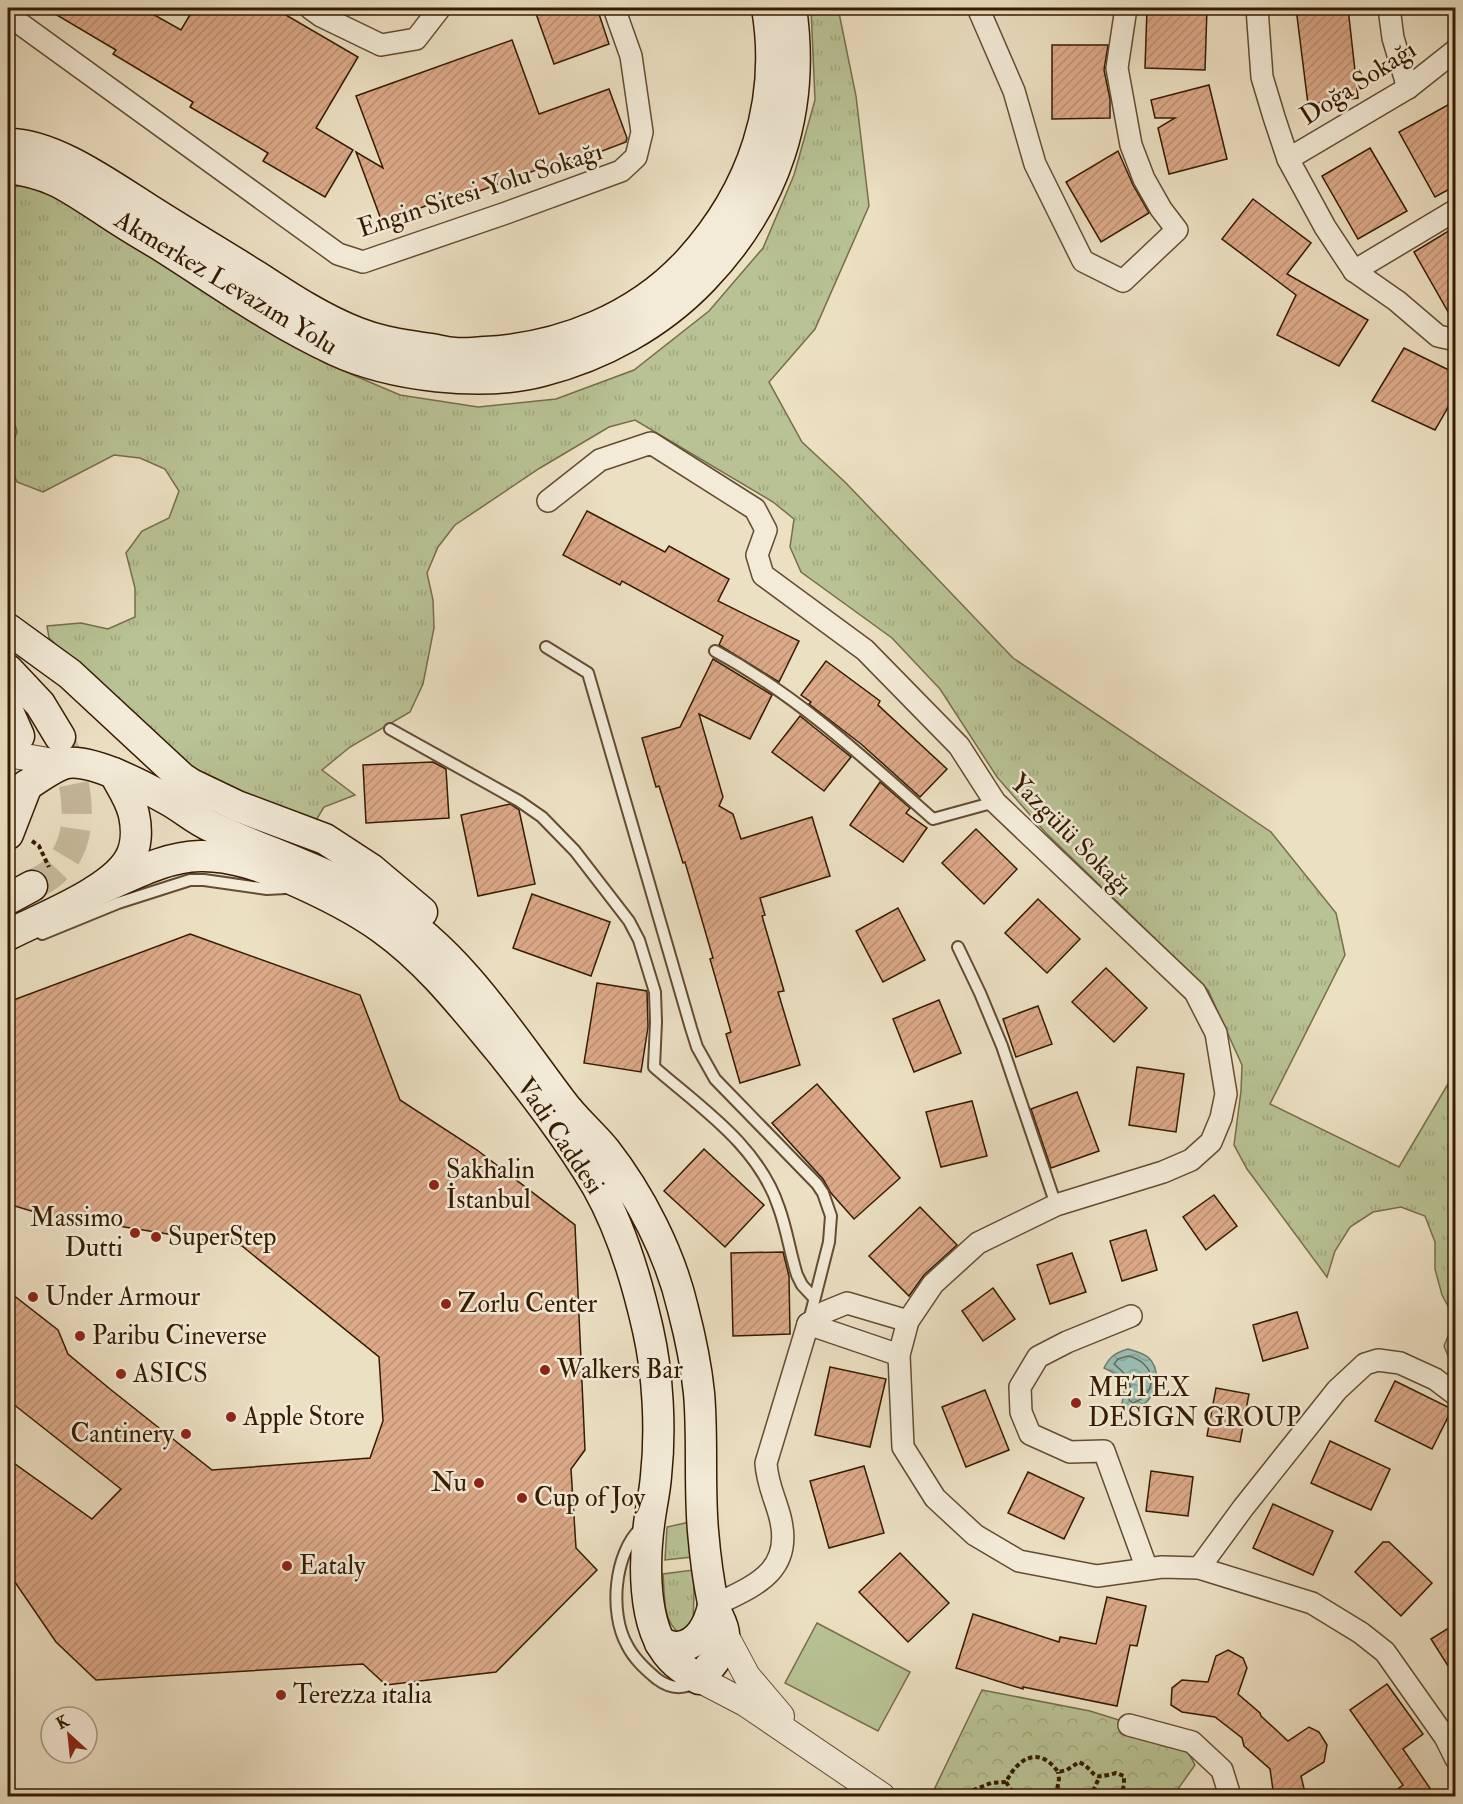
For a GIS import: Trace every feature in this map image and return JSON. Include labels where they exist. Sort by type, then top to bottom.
[{"type":"main road","name":"Akmerkez Levazım Yolu","points":[[8,144],[57,155],[112,186],[306,308],[356,332],[388,344],[455,354],[497,352],[535,346],[574,336],[611,320],[631,308],[651,295],[685,266],[708,240],[734,202],[754,157],[765,124],[770,93],[770,28],[767,8]]},
{"type":"main road","name":"Akmerkez Levazım Yolu","points":[[8,168],[39,174],[70,187],[289,326],[357,359],[380,367],[444,376],[497,377],[540,372],[622,341],[662,316],[692,291],[718,264],[751,219],[771,182],[785,141],[792,106],[796,62],[791,8]]},
{"type":"main road","points":[[8,629],[70,674],[191,784],[237,806],[325,839],[371,869],[419,909],[435,926],[462,970]]},
{"type":"main road","points":[[8,670],[40,704],[62,750],[86,764],[114,773],[166,799],[205,824],[239,840],[322,871],[355,888],[422,933],[462,970]]},
{"type":"main road","points":[[17,836],[17,792],[62,750]]},
{"type":"main road","points":[[8,935],[95,891],[114,877],[129,860],[136,831],[134,814],[114,773]]},
{"type":"main road","name":"Vadi Caddesi","points":[[95,891],[153,865],[203,855],[267,869],[309,887],[337,900],[385,930],[440,981],[465,1008],[520,1077],[575,1152],[597,1187],[617,1227],[633,1273],[648,1331],[655,1373],[656,1475],[649,1519],[647,1568],[652,1622],[660,1643],[670,1658],[699,1679]]},
{"type":"main road","name":"Vadi Caddesi","points":[[462,970],[493,1008],[564,1106],[585,1126],[607,1153],[635,1195],[664,1251],[682,1304],[695,1359],[699,1395],[703,1530],[719,1620]]},
{"type":"main road","points":[[660,1643],[677,1647],[691,1643],[710,1620],[719,1620],[719,1652],[699,1679]]},
{"type":"street","points":[[310,8],[321,16],[381,45],[416,39],[440,8]]},
{"type":"street","name":"Engin Sitesi Yolu Sokağı","points":[[8,15],[338,254],[363,262],[621,171],[636,157],[642,132],[631,56],[614,8]]},
{"type":"street","points":[[978,8],[1014,91],[1035,164],[1083,261],[1123,281],[1178,230],[1161,208],[1144,179],[1131,145],[1117,68],[1126,8]]},
{"type":"street","points":[[1257,8],[1262,77],[1288,159],[1325,227],[1354,271],[1397,301],[1438,336],[1455,340]]},
{"type":"street","points":[[1389,8],[1393,38],[1408,88]]},
{"type":"street","name":"Doğa Sokağı","points":[[1288,159],[1408,88],[1455,50]]},
{"type":"street","points":[[1354,271],[1455,210]]},
{"type":"street","name":"Yazgülü Sokağı","points":[[548,501],[600,460],[651,443],[755,509],[766,530],[757,555],[763,574],[865,650],[959,746],[995,802],[1195,992],[1216,1033],[1226,1094],[1221,1118],[1211,1142],[1191,1160],[1163,1172],[1056,1205],[978,1243],[933,1284],[908,1321],[899,1355],[903,1447],[935,1498],[975,1535],[1019,1561],[1096,1576],[1162,1567],[1199,1568],[1312,1603],[1361,1633],[1385,1652],[1445,1737],[1455,1759]]},
{"type":"street","points":[[11,734],[62,750]]},
{"type":"street","points":[[805,1744],[747,1676],[719,1620],[778,1563],[784,1544],[780,1518],[767,1480],[766,1463],[808,1324],[825,1312],[847,1303],[908,1321]]},
{"type":"street","points":[[1131,1316],[1067,1342],[1038,1357],[1020,1387],[1021,1412],[1030,1434],[1070,1452],[1104,1451],[1147,1569]]},
{"type":"street","points":[[808,1324],[899,1355]]},
{"type":"street","points":[[1199,1568],[1243,1508],[1330,1399],[1365,1364],[1378,1360],[1400,1363],[1435,1379],[1455,1395]]},
{"type":"street","points":[[699,1679],[745,1704],[882,1797]]},
{"type":"street","points":[[1129,1725],[1191,1742],[1222,1770],[1230,1797]]},
{"type":"lane","points":[[546,647],[588,672],[691,1028],[706,1065],[726,1092],[817,1184],[828,1204],[831,1229],[808,1324]]},
{"type":"lane","points":[[715,651],[757,675],[810,712],[933,819],[995,802]]},
{"type":"lane","points":[[390,729],[519,801],[542,817],[575,851],[629,921],[639,940],[655,992],[654,1067],[733,1136],[761,1169],[779,1208],[797,1275],[802,1285],[814,1298]]},
{"type":"lane","points":[[8,945],[62,927],[118,903],[190,880],[267,889],[309,887]]},
{"type":"lane","points":[[958,947],[1002,1046],[1056,1205]]},
{"type":"lane","points":[[649,1519],[636,1533],[619,1571],[615,1598],[625,1643],[647,1671],[665,1684],[679,1688],[699,1679]]},
{"type":"path","points":[[17,836],[39,846],[30,884]]},
{"type":"path","points":[[1006,1782],[1013,1768],[1022,1760],[1034,1757],[1044,1759],[1053,1764],[1058,1772],[1056,1797]]},
{"type":"path","points":[[1058,1772],[1067,1770],[1079,1762],[1086,1766],[1093,1776],[1099,1778],[1116,1773],[1124,1776],[1120,1797],[1093,1791],[1080,1797]]},
{"type":"path","points":[[1093,1791],[1099,1778]]},
{"type":"path","points":[[959,1797],[991,1782],[1006,1782]]},
{"type":"path","points":[[1006,1782],[1015,1797]]},
{"type":"green space","points":[[811,8],[838,8],[856,96],[869,206],[815,329],[769,382],[802,442],[846,483],[1013,658],[1271,832],[1336,913],[1345,955],[1270,1104],[1399,1167],[1455,1072],[1455,1319],[1442,1295],[1435,1269],[1435,1242],[1425,1216],[1401,1207],[1373,1212],[1350,1227],[1335,1251],[1327,1277],[1247,1169],[1234,1145],[1242,1065],[1208,990],[1045,832],[997,777],[940,689],[892,638],[801,572],[790,547],[794,519],[773,502],[635,420],[609,427],[540,468],[455,525],[438,547],[427,573],[433,600],[434,628],[423,684],[410,712],[350,747],[322,770],[355,795],[324,807],[315,822],[195,778],[49,638],[47,626],[81,623],[108,629],[135,617],[135,588],[126,553],[142,531],[169,518],[179,491],[165,469],[140,458],[114,455],[43,492],[17,482],[8,462],[8,454],[17,432],[8,405],[8,190],[21,185],[49,190],[325,363],[400,395],[478,407],[556,399],[634,370],[709,311],[763,248],[794,175],[815,100]]},
{"type":"green space","points":[[1455,1319],[1455,1373],[1444,1346]]},
{"type":"green space","points":[[690,1522],[692,1557],[665,1560],[667,1527]]},
{"type":"green space","points":[[693,1570],[693,1627],[678,1632],[673,1627],[667,1613],[663,1574]]},
{"type":"green space","points":[[817,1623],[910,1672],[878,1731],[785,1683]]},
{"type":"green space","points":[[982,1690],[1090,1711],[1138,1726],[1184,1745],[1195,1765],[1173,1796],[931,1796]]},
{"type":"water","points":[[1128,1349],[1142,1353],[1149,1358],[1156,1376],[1156,1385],[1147,1402],[1131,1409],[1121,1407],[1124,1387],[1121,1379],[1104,1368],[1113,1356]]},
{"type":"building","points":[[45,8],[142,8],[181,30],[194,8],[274,8],[358,57],[316,128],[353,150],[325,197],[263,161],[268,153],[190,107],[193,102],[113,54],[116,50]]},
{"type":"building","points":[[534,8],[597,8],[609,44],[554,64]]},
{"type":"building","points":[[1147,8],[1207,8],[1205,70],[1145,68]]},
{"type":"building","points":[[1296,8],[1348,8],[1358,98],[1308,104]]},
{"type":"building","points":[[512,40],[539,114],[609,89],[627,138],[626,142],[560,167],[558,162],[474,193],[472,189],[382,222],[356,152],[383,168],[356,96]]},
{"type":"building","points":[[1052,45],[1108,45],[1104,70],[1110,99],[1110,118],[1052,119]]},
{"type":"building","points":[[1209,85],[1227,159],[1169,174],[1158,128],[1175,118],[1155,118],[1151,100]]},
{"type":"building","points":[[1455,101],[1455,186],[1435,197],[1399,132]]},
{"type":"building","points":[[1370,148],[1407,211],[1358,239],[1322,176]]},
{"type":"building","points":[[1118,151],[1149,213],[1101,242],[1066,182]]},
{"type":"building","points":[[1253,199],[1311,243],[1287,274],[1368,320],[1339,366],[1277,335],[1296,295],[1222,239]]},
{"type":"building","points":[[1455,227],[1455,324],[1414,252]]},
{"type":"building","points":[[1404,348],[1455,373],[1455,395],[1435,430],[1372,401]]},
{"type":"building","points":[[587,511],[665,552],[669,546],[729,579],[718,601],[799,641],[779,682],[719,645],[723,636],[622,581],[620,585],[563,555]]},
{"type":"building","points":[[713,659],[772,695],[750,739],[699,714],[723,797],[719,806],[733,814],[741,839],[812,817],[830,876],[760,898],[765,915],[762,916],[784,991],[778,992],[800,1065],[740,1083],[726,1034],[731,1032],[710,959],[713,958],[685,862],[683,863],[659,786],[656,787],[642,738],[680,727]]},
{"type":"building","points":[[826,661],[880,701],[878,705],[947,769],[920,797],[861,744],[809,704],[811,702],[801,695]]},
{"type":"building","points":[[800,716],[851,757],[824,791],[772,752]]},
{"type":"building","points":[[433,762],[446,769],[449,818],[366,823],[363,765]]},
{"type":"building","points":[[880,782],[910,808],[906,813],[927,828],[903,862],[850,825]]},
{"type":"building","points":[[510,804],[519,810],[535,884],[478,896],[461,815]]},
{"type":"building","points":[[976,829],[1017,869],[984,904],[942,863]]},
{"type":"building","points":[[532,894],[610,922],[591,976],[513,948]]},
{"type":"building","points":[[1038,899],[1080,939],[1047,973],[1005,933]]},
{"type":"building","points":[[898,908],[925,960],[883,982],[856,931]]},
{"type":"building","name":"Zorlu Center","points":[[190,934],[360,995],[400,1100],[477,1150],[575,1225],[585,1450],[571,1469],[576,1548],[597,1570],[496,1672],[386,1685],[363,1664],[96,1680],[56,1642],[8,1572],[8,1459],[92,1519],[121,1489],[8,1400],[8,1291],[58,1330],[68,1354],[212,1470],[370,1458],[383,1421],[379,1357],[242,1246],[38,1213],[8,1204],[8,1002]]},
{"type":"building","points":[[1106,968],[1147,1008],[1114,1042],[1072,1002]]},
{"type":"building","points":[[597,983],[647,991],[648,1027],[641,1072],[584,1063]]},
{"type":"building","points":[[939,1000],[961,1053],[914,1072],[893,1019]]},
{"type":"building","points":[[1038,1006],[1052,1044],[1016,1057],[1003,1019]]},
{"type":"building","points":[[1137,1067],[1184,1074],[1176,1132],[1129,1125]]},
{"type":"building","points":[[817,1084],[900,1178],[854,1219],[831,1193],[823,1179],[772,1123]]},
{"type":"building","points":[[1077,1092],[1099,1151],[1051,1168],[1031,1109]]},
{"type":"building","points":[[972,1101],[987,1156],[941,1167],[926,1112]]},
{"type":"building","points":[[704,1149],[764,1205],[725,1247],[664,1191]]},
{"type":"building","points":[[1214,1195],[1237,1226],[1206,1250],[1183,1217]]},
{"type":"building","points":[[920,1207],[957,1245],[924,1275],[909,1296],[869,1256]]},
{"type":"building","points":[[1146,1230],[1157,1270],[1122,1281],[1110,1241]]},
{"type":"building","points":[[783,1252],[789,1276],[790,1334],[733,1336],[731,1253]]},
{"type":"building","points":[[1072,1253],[1086,1292],[1050,1304],[1037,1265]]},
{"type":"building","points":[[993,1288],[1015,1319],[983,1341],[962,1311]]},
{"type":"building","points":[[1297,1312],[1308,1348],[1263,1361],[1253,1325]]},
{"type":"building","points":[[830,1367],[886,1379],[870,1447],[815,1435]]},
{"type":"building","points":[[1395,1381],[1452,1409],[1432,1449],[1375,1421]]},
{"type":"building","points":[[1216,1388],[1249,1394],[1240,1442],[1207,1436]]},
{"type":"building","points":[[985,1390],[1009,1450],[966,1467],[942,1407]]},
{"type":"building","points":[[1330,1441],[1390,1469],[1371,1510],[1311,1483]]},
{"type":"building","points":[[864,1466],[884,1533],[829,1548],[810,1481]]},
{"type":"building","points":[[1151,1471],[1193,1477],[1188,1516],[1146,1511]]},
{"type":"building","points":[[1028,1472],[1084,1498],[1064,1539],[1008,1513]]},
{"type":"building","points":[[1273,1504],[1333,1531],[1313,1575],[1253,1548]]},
{"type":"building","points":[[1383,1542],[1389,1542],[1432,1583],[1401,1616],[1355,1572]]},
{"type":"building","points":[[900,1553],[949,1603],[908,1642],[859,1592]]},
{"type":"building","points":[[1107,1597],[1146,1606],[1137,1646],[1130,1645],[1117,1706],[1023,1687],[1023,1689],[956,1668],[973,1614],[1059,1642],[1060,1637],[1096,1644]]},
{"type":"building","points":[[1455,1624],[1455,1677],[1431,1639]]},
{"type":"building","points":[[1228,1650],[1243,1658],[1247,1668],[1238,1694],[1288,1741],[1309,1727],[1319,1732],[1327,1745],[1324,1762],[1301,1776],[1306,1797],[1274,1797],[1270,1769],[1244,1746],[1242,1738],[1215,1717],[1182,1712],[1171,1705],[1172,1688],[1182,1680],[1208,1682],[1216,1656]]},
{"type":"building","points":[[1387,1684],[1423,1734],[1403,1749],[1436,1797],[1387,1797],[1403,1785],[1350,1710]]},
{"type":"tunnel","points":[[32,886],[52,873],[64,859],[72,844],[76,827],[75,792],[61,741]]},
{"type":"place","name":"Sakhalin İstanbul","points":[[434,1185]]},
{"type":"place","name":"Massimo Dutti","points":[[135,1233]]},
{"type":"place","name":"SuperStep","points":[[156,1237]]},
{"type":"place","name":"Under Armour","points":[[33,1297]]},
{"type":"place","name":"Zorlu Center","points":[[446,1304]]},
{"type":"place","name":"Paribu Cineverse","points":[[80,1336]]},
{"type":"place","name":"Walkers Bar","points":[[545,1370]]},
{"type":"place","name":"ASICS","points":[[121,1374]]},
{"type":"place","name":"METEX DESIGN GROUP","points":[[1076,1403]]},
{"type":"place","name":"Apple Store","points":[[231,1417]]},
{"type":"place","name":"Cantinery","points":[[186,1434]]},
{"type":"place","name":"Nu","points":[[479,1483]]},
{"type":"place","name":"Cup of Joy","points":[[522,1498]]},
{"type":"place","name":"Eataly","points":[[287,1566]]},
{"type":"place","name":"Terezza italia","points":[[281,1695]]}]
